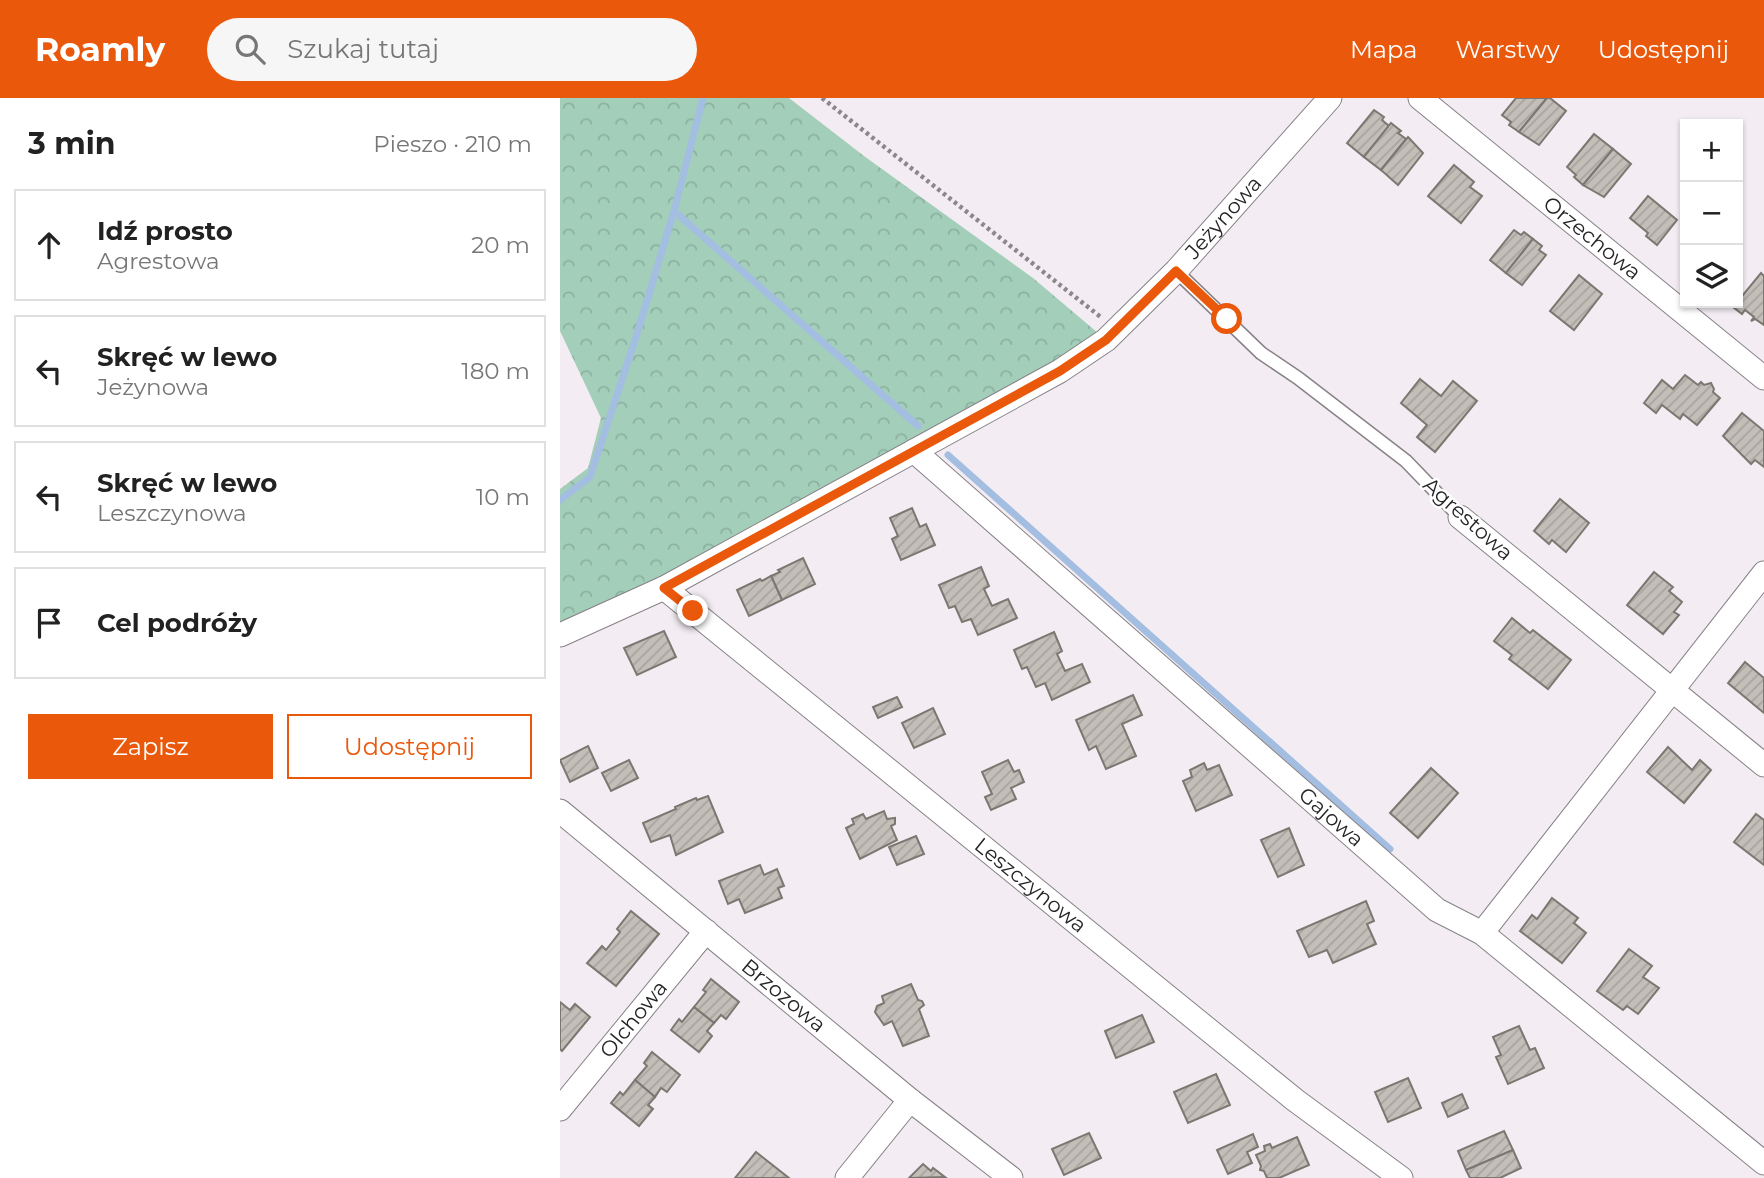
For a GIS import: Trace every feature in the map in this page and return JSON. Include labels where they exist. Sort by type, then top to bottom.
[{"type":"street","name":"Jeżynowa","points":[[560,635],[664,588],[1060,371],[1106,340],[1176,271],[1330,98]]},
{"type":"street","name":"Orzechowa","points":[[1420,98],[1764,378]]},
{"type":"street","name":"Gajowa","points":[[914,451],[1437,910],[1482,933],[1764,1163]]},
{"type":"street","name":"Agrestowa","points":[[1460,517],[1764,765]]},
{"type":"street","points":[[1482,933],[1764,573]]},
{"type":"street","name":"Leszczynowa","points":[[664,588],[1295,1100],[1401,1178]]},
{"type":"street","name":"Brzozowa","points":[[560,811],[910,1100],[1011,1178]]},
{"type":"street","name":"Olchowa","points":[[560,1109],[706,931]]},
{"type":"street","points":[[847,1178],[910,1100]]},
{"type":"lane","name":"Agrestowa","points":[[1176,271],[1261,353],[1406,461],[1460,517]]},
{"type":"path","points":[[822,98],[1116,329]]},
{"type":"green space","points":[[560,98],[789,98],[864,156],[1033,278],[1098,333],[1035,374],[655,580],[560,622],[560,489],[588,468],[601,418],[560,331]]},
{"type":"building","points":[[1516,98],[1547,98],[1519,132],[1509,125],[1511,122],[1502,115]]},
{"type":"building","points":[[1547,98],[1566,111],[1539,145],[1519,132]]},
{"type":"building","points":[[1374,110],[1384,117],[1382,120],[1389,126],[1364,157],[1347,143]]},
{"type":"building","points":[[1391,123],[1406,139],[1381,170],[1364,157]]},
{"type":"building","points":[[1594,134],[1613,149],[1583,185],[1567,167]]},
{"type":"building","points":[[1408,137],[1423,153],[1398,185],[1381,170]]},
{"type":"building","points":[[1613,149],[1631,164],[1604,197],[1583,185]]},
{"type":"building","points":[[1454,165],[1474,182],[1470,187],[1482,196],[1461,223],[1428,196]]},
{"type":"building","points":[[1648,196],[1677,220],[1657,245],[1646,236],[1648,233],[1630,218]]},
{"type":"building","points":[[1514,230],[1521,235],[1524,232],[1533,239],[1506,273],[1490,260]]},
{"type":"building","points":[[1533,239],[1542,246],[1539,250],[1546,255],[1522,285],[1506,273]]},
{"type":"building","points":[[1761,273],[1764,276],[1764,325],[1755,319],[1751,321],[1754,317],[1745,310],[1742,314],[1734,308],[1743,308],[1743,295]]},
{"type":"building","points":[[1579,275],[1602,294],[1574,330],[1550,311]]},
{"type":"building","points":[[1685,375],[1698,385],[1701,382],[1704,385],[1711,383],[1713,392],[1720,398],[1697,425],[1683,414],[1680,419],[1662,405],[1656,413],[1644,403],[1662,380],[1673,389]]},
{"type":"building","points":[[1420,379],[1441,396],[1453,381],[1477,401],[1435,452],[1417,437],[1427,425],[1401,403]]},
{"type":"building","points":[[1742,413],[1764,431],[1764,467],[1755,460],[1751,464],[1723,436]]},
{"type":"building","points":[[1560,499],[1589,523],[1566,552],[1552,540],[1549,544],[1534,531]]},
{"type":"building","points":[[912,508],[920,527],[926,524],[935,545],[901,560],[892,539],[898,536],[890,518]]},
{"type":"building","points":[[803,558],[815,584],[782,600],[771,576]]},
{"type":"building","points":[[981,567],[989,586],[984,589],[992,606],[1008,599],[1017,618],[978,635],[971,619],[962,622],[955,606],[949,608],[939,585]]},
{"type":"building","points":[[1654,572],[1673,587],[1669,591],[1682,602],[1674,612],[1679,615],[1663,634],[1627,605]]},
{"type":"building","points":[[771,576],[782,600],[749,616],[737,590]]},
{"type":"building","points":[[1512,618],[1530,633],[1533,630],[1571,660],[1548,689],[1509,659],[1512,655],[1494,641]]},
{"type":"building","points":[[664,631],[676,657],[637,675],[624,648]]},
{"type":"building","points":[[1054,632],[1062,651],[1057,654],[1065,671],[1082,664],[1090,682],[1052,700],[1045,683],[1036,687],[1027,667],[1022,669],[1014,650]]},
{"type":"building","points":[[1745,662],[1764,678],[1764,713],[1728,683]]},
{"type":"building","points":[[1133,695],[1142,715],[1122,724],[1136,756],[1106,769],[1096,746],[1089,750],[1076,720]]},
{"type":"building","points":[[897,697],[902,707],[878,718],[873,707]]},
{"type":"building","points":[[933,708],[945,734],[914,748],[902,723]]},
{"type":"building","points":[[588,746],[598,768],[570,782],[560,760]]},
{"type":"building","points":[[1668,747],[1692,770],[1700,760],[1711,770],[1684,803],[1647,772]]},
{"type":"building","points":[[629,760],[638,778],[611,791],[602,773]]},
{"type":"building","points":[[1008,760],[1014,772],[1019,770],[1024,782],[1011,788],[1016,799],[991,810],[985,797],[992,794],[982,772]]},
{"type":"building","points":[[1204,763],[1207,770],[1219,765],[1232,795],[1196,811],[1183,781],[1192,777],[1190,770]]},
{"type":"building","points":[[1431,768],[1458,793],[1418,838],[1390,813]]},
{"type":"building","points":[[708,796],[723,832],[676,855],[670,835],[651,842],[643,823],[696,798],[697,800]]},
{"type":"building","points":[[884,811],[887,819],[895,818],[895,824],[891,826],[897,840],[860,859],[846,828],[854,824],[852,819],[863,814],[866,819]]},
{"type":"building","points":[[1756,814],[1764,820],[1764,865],[1734,842]]},
{"type":"building","points":[[1289,828],[1304,865],[1278,877],[1261,840]]},
{"type":"building","points":[[916,836],[924,854],[897,865],[889,847]]},
{"type":"building","points":[[760,865],[764,875],[777,869],[784,886],[778,888],[782,898],[745,913],[739,899],[728,904],[719,881]]},
{"type":"building","points":[[1552,898],[1578,918],[1574,923],[1586,933],[1562,963],[1520,931],[1532,915],[1537,919]]},
{"type":"building","points":[[1366,901],[1374,921],[1367,924],[1376,944],[1333,963],[1327,950],[1309,957],[1297,931]]},
{"type":"building","points":[[631,911],[659,934],[616,986],[587,963],[602,946],[606,950]]},
{"type":"building","points":[[1629,949],[1652,966],[1643,977],[1659,988],[1638,1014],[1627,1006],[1623,1010],[1597,991]]},
{"type":"building","points":[[711,979],[739,1002],[726,1019],[721,1015],[714,1023],[694,1007],[706,992],[703,990]]},
{"type":"building","points":[[911,984],[918,1000],[924,1005],[919,1009],[929,1036],[903,1046],[892,1021],[884,1025],[875,1012],[877,1006],[884,1003],[882,996]]},
{"type":"building","points":[[560,1002],[570,1010],[575,1004],[590,1017],[562,1051],[560,1049]]},
{"type":"building","points":[[694,1007],[714,1023],[707,1031],[712,1036],[699,1052],[671,1030],[679,1019],[682,1022]]},
{"type":"building","points":[[1142,1015],[1154,1042],[1116,1058],[1105,1031]]},
{"type":"building","points":[[1519,1026],[1530,1050],[1535,1048],[1544,1068],[1508,1084],[1496,1057],[1501,1055],[1493,1037]]},
{"type":"building","points":[[652,1052],[680,1075],[667,1092],[661,1088],[655,1097],[635,1080],[647,1066],[644,1063]]},
{"type":"building","points":[[1216,1074],[1230,1105],[1188,1123],[1174,1092]]},
{"type":"building","points":[[1408,1078],[1421,1108],[1388,1122],[1375,1092]]},
{"type":"building","points":[[635,1080],[655,1097],[648,1105],[653,1109],[639,1126],[611,1103],[620,1092],[623,1095]]},
{"type":"building","points":[[1462,1094],[1468,1108],[1448,1117],[1442,1103]]},
{"type":"building","points":[[1504,1131],[1513,1150],[1466,1170],[1458,1151]]},
{"type":"building","points":[[1089,1133],[1101,1158],[1064,1175],[1052,1149]]},
{"type":"building","points":[[1253,1134],[1258,1147],[1247,1152],[1252,1163],[1228,1174],[1217,1150]]},
{"type":"building","points":[[1297,1137],[1309,1165],[1279,1178],[1267,1178],[1264,1171],[1260,1170],[1256,1155],[1265,1151],[1264,1146],[1270,1144],[1272,1148]]},
{"type":"building","points":[[1513,1150],[1521,1168],[1500,1178],[1470,1178],[1466,1170]]},
{"type":"building","points":[[756,1152],[789,1178],[735,1178]]},
{"type":"building","points":[[923,1164],[931,1171],[933,1168],[945,1177],[909,1178]]},
{"type":"waterway","points":[[560,500],[590,477],[674,211],[703,98]]},
{"type":"waterway","points":[[674,211],[918,426]]},
{"type":"waterway","points":[[948,455],[1390,849]]},
{"type":"route","points":[[693,611],[664,588],[1060,371],[1106,340],[1176,271],[1227,319]]}]
